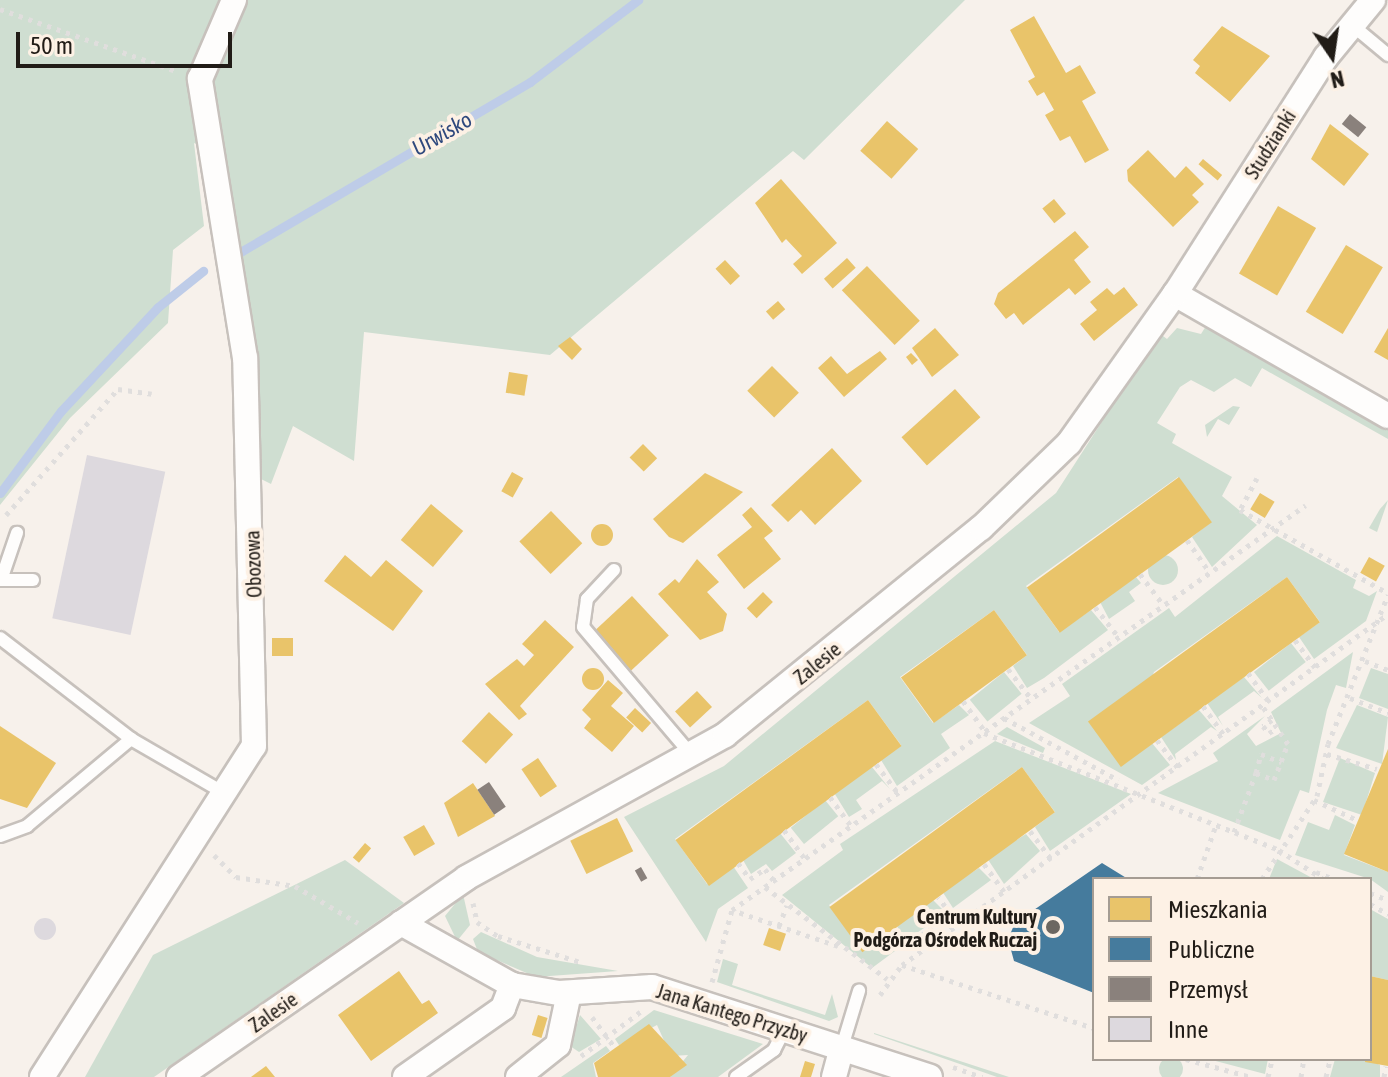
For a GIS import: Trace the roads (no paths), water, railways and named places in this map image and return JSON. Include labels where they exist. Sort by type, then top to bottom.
[{"type":"street","name":"Obozowa","points":[[42,1077],[254,746],[258,710],[245,358],[200,79],[234,0]]},
{"type":"street","name":"Studzianki","points":[[1175,294],[1352,25],[1373,0]]},
{"type":"street","points":[[1175,294],[1388,416]]},
{"type":"street","name":"Zalesie","points":[[179,1077],[393,928],[537,836],[744,722],[1033,481],[1175,294]]},
{"type":"street","name":"Jana Kantego Przyzby","points":[[393,928],[512,985],[569,993],[652,987],[930,1077]]},
{"type":"street","points":[[405,1077],[503,1008],[512,985]]},
{"type":"street","points":[[518,1077],[558,1045],[569,993]]},
{"type":"street","points":[[834,1077],[842,1047]]},
{"type":"lane","points":[[1352,25],[1388,55]]},
{"type":"lane","points":[[17,533],[0,580],[33,580]]},
{"type":"lane","points":[[614,570],[587,599],[586,636],[690,753]]},
{"type":"lane","points":[[0,638],[131,739],[224,793]]},
{"type":"lane","points":[[0,836],[27,826],[131,739]]},
{"type":"lane","points":[[842,1047],[859,991]]},
{"type":"lane","points":[[736,1077],[774,1050],[785,1028]]},
{"type":"waterway","name":"Urwisko","points":[[237,254],[530,82],[638,0]]},
{"type":"waterway","name":"Urwisko","points":[[0,493],[61,411],[158,307],[203,271]]},
{"type":"place","name":"Centrum Kultury Podgórza Ośrodek Ruczaj","points":[[1053,927]]}]
